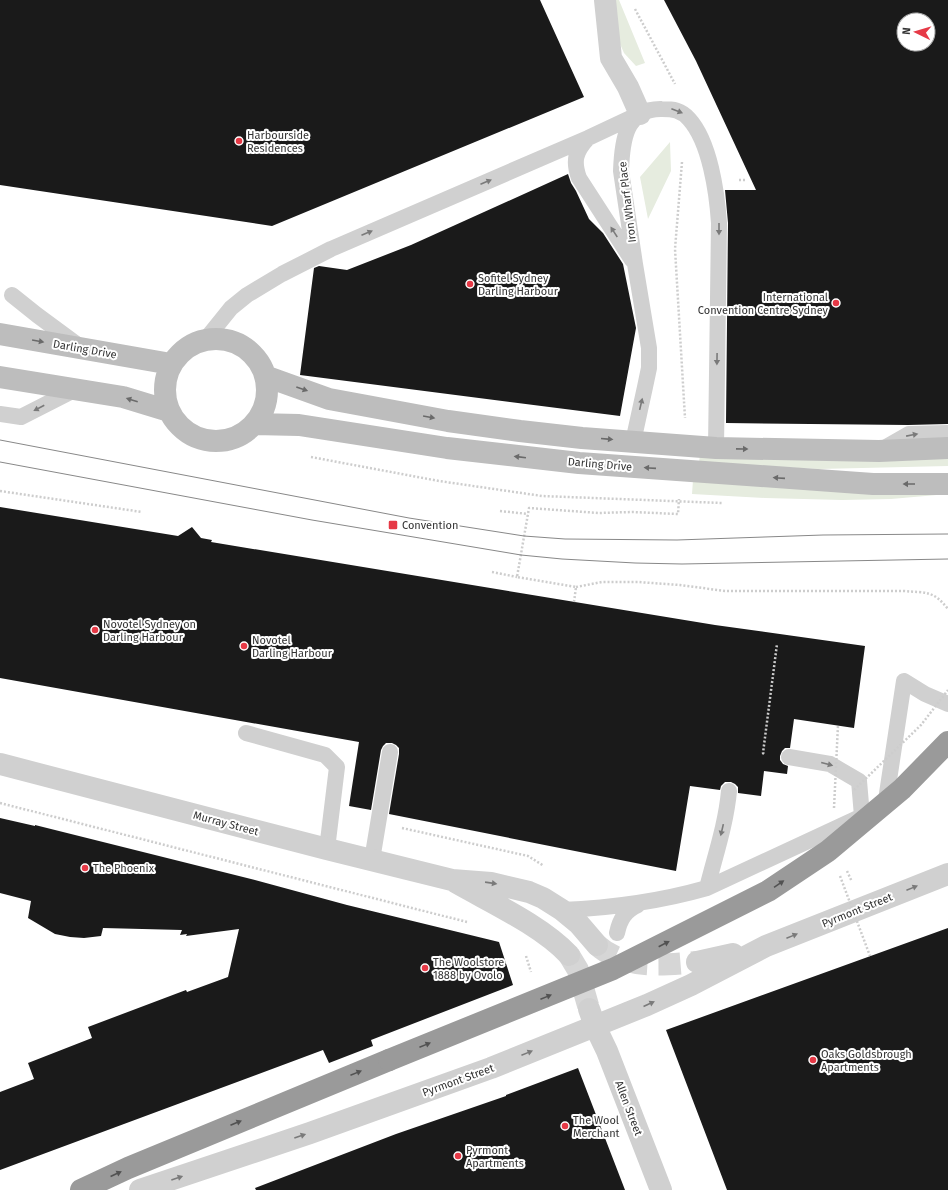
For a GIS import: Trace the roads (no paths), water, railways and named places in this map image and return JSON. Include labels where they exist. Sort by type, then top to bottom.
[{"type":"highway","points":[[81,1190],[128,1168],[613,969],[768,891],[834,846],[902,790],[948,742]]},
{"type":"street","points":[[605,0],[611,58],[628,87],[640,114]]},
{"type":"street","name":"Darling Drive","points":[[0,334],[171,364]]},
{"type":"street","points":[[222,338],[236,342],[249,350],[259,362],[265,376],[267,394],[263,410],[254,424],[240,435],[224,441],[207,441],[192,436],[178,425],[169,411],[164,396],[165,379],[171,364],[180,352],[192,344],[206,339],[222,338]]},
{"type":"street","points":[[265,376],[329,398],[440,419],[520,431],[716,448],[880,451],[948,448]]},
{"type":"street","points":[[0,377],[123,397],[169,411]]},
{"type":"street","name":"Darling Drive","points":[[254,424],[299,425],[447,448],[579,463],[873,484],[948,484]]},
{"type":"street","name":"Murray Street","points":[[0,764],[326,849],[452,880],[491,883],[530,892],[562,910],[578,924],[597,945]]},
{"type":"street","name":"Pyrmont Street","points":[[140,1190],[332,1125],[491,1068],[592,1018],[691,985],[766,946],[948,874]]},
{"type":"street","name":"Murray Street","points":[[452,880],[537,929],[564,949],[569,955]]},
{"type":"street","points":[[537,929],[562,910]]},
{"type":"street","name":"Pyrmont Street","points":[[698,962],[766,946]]},
{"type":"street","name":"Allen Street","points":[[592,1018],[607,1051],[661,1190]]},
{"type":"lane","points":[[206,339],[231,308],[247,295],[282,274],[331,249],[588,138],[648,110],[671,109],[681,111],[690,119],[702,142],[714,181],[718,202],[716,448]]},
{"type":"lane","name":"Iron Wharf Place","points":[[633,442],[646,380],[649,348],[621,171],[626,130],[632,121],[640,114]]},
{"type":"lane","points":[[588,138],[577,153],[576,169],[579,178],[635,264]]},
{"type":"lane","points":[[12,295],[37,316],[82,348]]},
{"type":"lane","points":[[0,414],[21,417],[74,390]]},
{"type":"lane","points":[[880,451],[909,434],[948,433]]},
{"type":"lane","points":[[886,800],[904,681],[926,694],[948,704]]},
{"type":"lane","points":[[246,732],[325,755],[337,767],[326,849]]},
{"type":"lane","points":[[562,910],[599,909],[646,902],[707,888],[862,816],[928,771],[948,751]]},
{"type":"lane","points":[[372,860],[390,752]]},
{"type":"lane","points":[[794,758],[830,764],[859,781],[862,816]]},
{"type":"lane","points":[[707,888],[718,848],[729,791]]},
{"type":"lane","points":[[617,933],[619,921],[627,911],[646,902]]},
{"type":"tunnel","points":[[597,945],[620,959],[632,962],[658,965],[697,962]]},
{"type":"tunnel","points":[[569,955],[578,970],[589,1009]]},
{"type":"tram line","points":[[0,440],[409,518],[524,536],[565,539],[677,540],[823,535],[948,534]]},
{"type":"tram line","points":[[0,462],[312,520],[521,555],[562,559],[682,564],[948,559]]},
{"type":"place","name":"Harbourside Residences","points":[[239,141]]},
{"type":"place","name":"Sofitel Sydney Darling Harbour","points":[[470,284]]},
{"type":"place","name":"International Convention Centre Sydney","points":[[836,303]]},
{"type":"place","name":"Convention","points":[[393,525]]},
{"type":"place","name":"Novotel Sydney on Darling Harbour","points":[[95,630]]},
{"type":"place","name":"Novotel Darling Harbour","points":[[244,646]]},
{"type":"place","name":"The Phoenix","points":[[85,868]]},
{"type":"place","name":"The Woolstore 1888 by Ovolo","points":[[425,968]]},
{"type":"place","name":"Oaks Goldsbrough Apartments","points":[[813,1060]]},
{"type":"place","name":"The Wool Merchant","points":[[565,1126]]},
{"type":"place","name":"Pyrmont Apartments","points":[[458,1156]]}]
